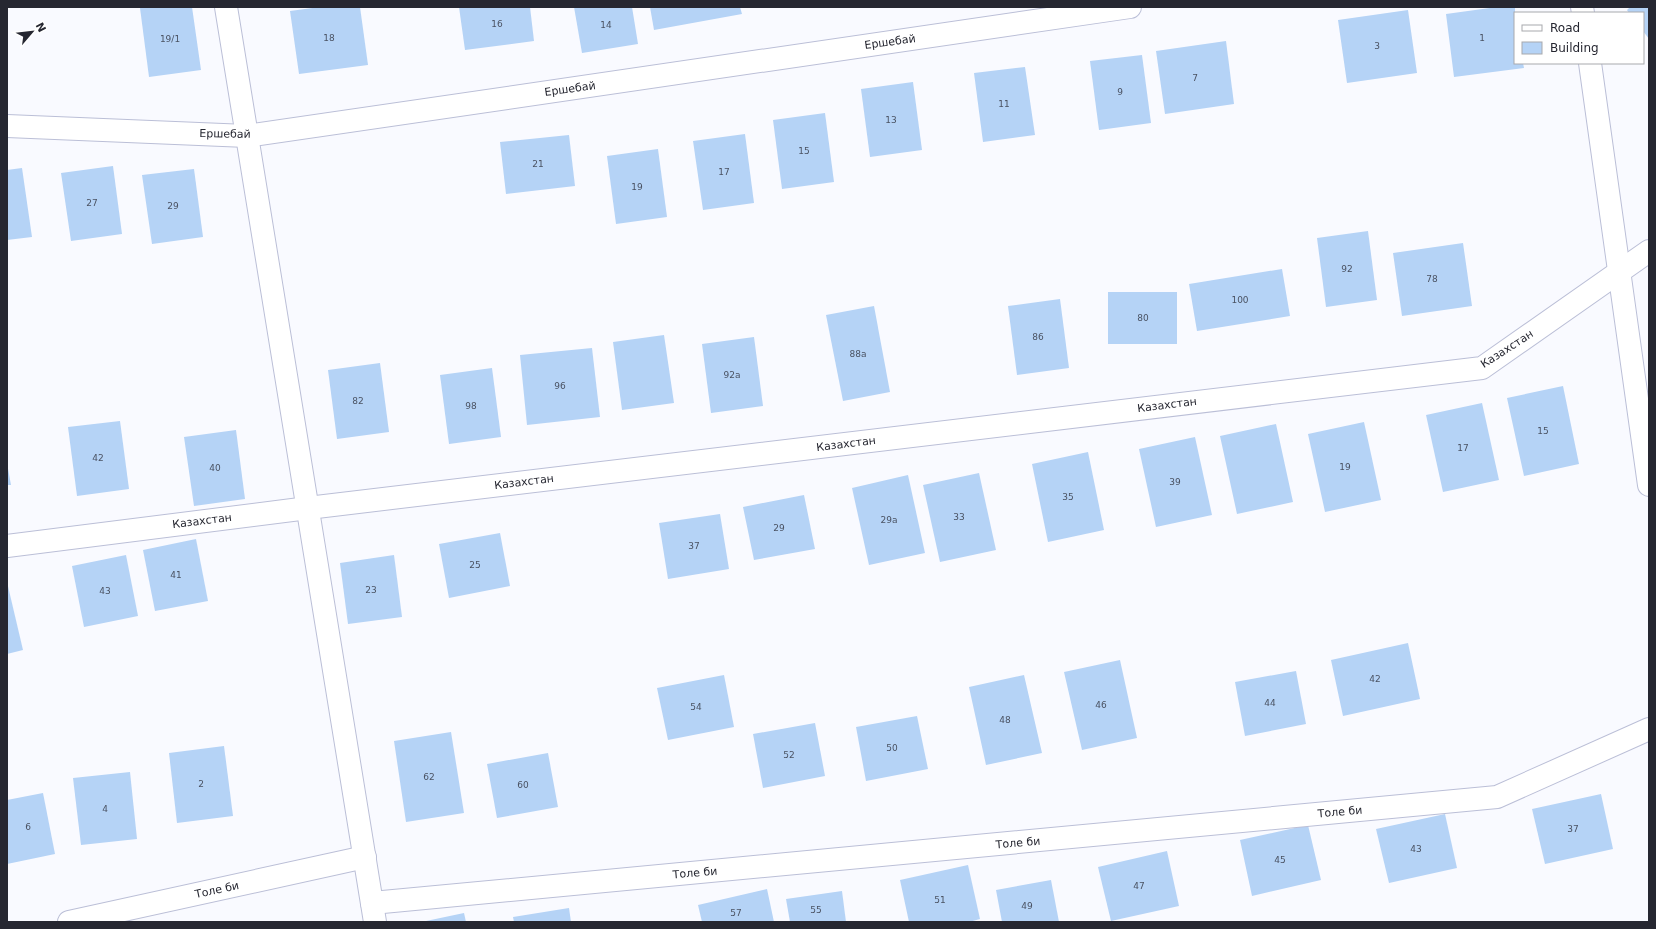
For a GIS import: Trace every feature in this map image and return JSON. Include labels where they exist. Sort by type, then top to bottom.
[{"type":"street","points":[[226,7],[374,913]]},
{"type":"street","name":"Ершебай","points":[[7,126],[247,136],[1130,7]]},
{"type":"street","points":[[1590,64],[1649,485]]},
{"type":"street","name":"Казахстан","points":[[7,546],[308,508],[1482,368],[1649,251]]},
{"type":"street","name":"Толе би","points":[[374,913],[1497,797],[1649,729]]},
{"type":"street","name":"Толе би","points":[[69,922],[365,857]]},
{"type":"building","points":[[192,7],[201,70],[149,77],[140,8]]},
{"type":"building","points":[[320,7],[360,7],[368,65],[299,74],[290,11]]},
{"type":"building","points":[[459,7],[530,7],[534,41],[465,50]]},
{"type":"building","points":[[574,7],[632,7],[638,44],[582,53]]},
{"type":"building","points":[[650,7],[740,7],[742,14],[654,30]]},
{"type":"building","points":[[1497,7],[1515,7],[1514,64],[1523,64],[1524,68],[1454,77],[1446,14]]},
{"type":"building","points":[[1630,7],[1649,7],[1649,39],[1644,32],[1644,12],[1628,12],[1627,10]]},
{"type":"building","points":[[1408,10],[1417,73],[1347,83],[1338,20]]},
{"type":"building","points":[[1226,41],[1234,104],[1165,114],[1156,51]]},
{"type":"building","points":[[1142,55],[1151,123],[1099,130],[1090,61]]},
{"type":"building","points":[[1025,67],[1035,135],[983,142],[974,73]]},
{"type":"building","points":[[913,82],[922,150],[870,157],[861,89]]},
{"type":"building","points":[[825,113],[834,182],[782,189],[773,120]]},
{"type":"building","points":[[745,134],[754,203],[703,210],[693,141]]},
{"type":"building","points":[[569,135],[575,186],[506,194],[500,142]]},
{"type":"building","points":[[658,149],[667,217],[616,224],[607,156]]},
{"type":"building","points":[[113,166],[122,234],[71,241],[61,173]]},
{"type":"building","points":[[22,168],[32,237],[7,240],[7,170]]},
{"type":"building","points":[[194,169],[203,237],[152,244],[142,175]]},
{"type":"building","points":[[1368,231],[1377,300],[1326,307],[1317,238]]},
{"type":"building","points":[[1463,243],[1472,306],[1402,316],[1393,253]]},
{"type":"building","points":[[1282,269],[1290,316],[1197,331],[1189,284]]},
{"type":"building","points":[[1108,292],[1177,292],[1177,344],[1108,344]]},
{"type":"building","points":[[1060,299],[1069,368],[1017,375],[1008,306]]},
{"type":"building","points":[[874,306],[890,392],[843,401],[826,315]]},
{"type":"building","points":[[664,335],[674,403],[622,410],[613,342]]},
{"type":"building","points":[[754,337],[763,406],[711,413],[702,344]]},
{"type":"building","points":[[592,348],[600,417],[527,425],[520,355]]},
{"type":"building","points":[[380,363],[389,432],[337,439],[328,370]]},
{"type":"building","points":[[492,368],[501,437],[449,444],[440,375]]},
{"type":"building","points":[[1563,386],[1579,464],[1524,476],[1507,398]]},
{"type":"building","points":[[1482,403],[1499,480],[1443,492],[1426,415]]},
{"type":"building","points":[[120,421],[129,489],[77,496],[68,427]]},
{"type":"building","points":[[1364,422],[1381,500],[1325,512],[1308,434]]},
{"type":"building","points":[[1276,424],[1293,502],[1237,514],[1220,436]]},
{"type":"building","points":[[236,430],[245,499],[194,506],[184,437]]},
{"type":"building","points":[[1195,437],[1212,515],[1156,527],[1139,449]]},
{"type":"building","points":[[1088,452],[1104,530],[1048,542],[1032,464]]},
{"type":"building","points":[[7,463],[11,485],[7,485]]},
{"type":"building","points":[[979,473],[996,550],[940,562],[923,485]]},
{"type":"building","points":[[908,475],[925,553],[869,565],[852,488]]},
{"type":"building","points":[[804,495],[815,549],[754,560],[743,507]]},
{"type":"building","points":[[720,514],[729,569],[668,579],[659,523]]},
{"type":"building","points":[[500,533],[510,586],[449,598],[439,544]]},
{"type":"building","points":[[196,539],[208,601],[155,611],[143,550]]},
{"type":"building","points":[[126,555],[138,616],[84,627],[72,566]]},
{"type":"building","points":[[394,555],[402,617],[348,624],[340,563]]},
{"type":"building","points":[[7,582],[23,650],[7,654]]},
{"type":"building","points":[[1408,643],[1420,699],[1343,716],[1331,660]]},
{"type":"building","points":[[1120,660],[1137,738],[1082,750],[1064,672]]},
{"type":"building","points":[[1296,671],[1306,724],[1245,736],[1235,682]]},
{"type":"building","points":[[724,675],[734,727],[668,740],[657,688]]},
{"type":"building","points":[[1024,675],[1042,753],[986,765],[969,687]]},
{"type":"building","points":[[917,716],[928,769],[866,781],[856,727]]},
{"type":"building","points":[[815,723],[825,776],[763,788],[753,734]]},
{"type":"building","points":[[451,732],[464,813],[406,822],[394,741]]},
{"type":"building","points":[[224,746],[233,816],[177,823],[169,753]]},
{"type":"building","points":[[548,753],[558,807],[497,818],[487,764]]},
{"type":"building","points":[[130,772],[137,839],[81,845],[73,778]]},
{"type":"building","points":[[43,793],[55,854],[7,864],[7,800]]},
{"type":"building","points":[[1601,794],[1613,849],[1545,864],[1532,809]]},
{"type":"building","points":[[1445,814],[1457,868],[1389,883],[1376,829]]},
{"type":"building","points":[[1308,825],[1321,880],[1252,896],[1240,840]]},
{"type":"building","points":[[1167,851],[1179,906],[1111,921],[1098,867]]},
{"type":"building","points":[[968,865],[980,919],[969,922],[909,922],[900,880]]},
{"type":"building","points":[[1051,880],[1059,922],[1002,922],[996,890]]},
{"type":"building","points":[[767,889],[774,922],[702,922],[698,905]]},
{"type":"building","points":[[842,891],[846,922],[790,922],[786,899]]},
{"type":"building","points":[[569,908],[571,922],[514,922],[513,917]]},
{"type":"building","points":[[464,913],[466,922],[426,922],[426,921]]}]
